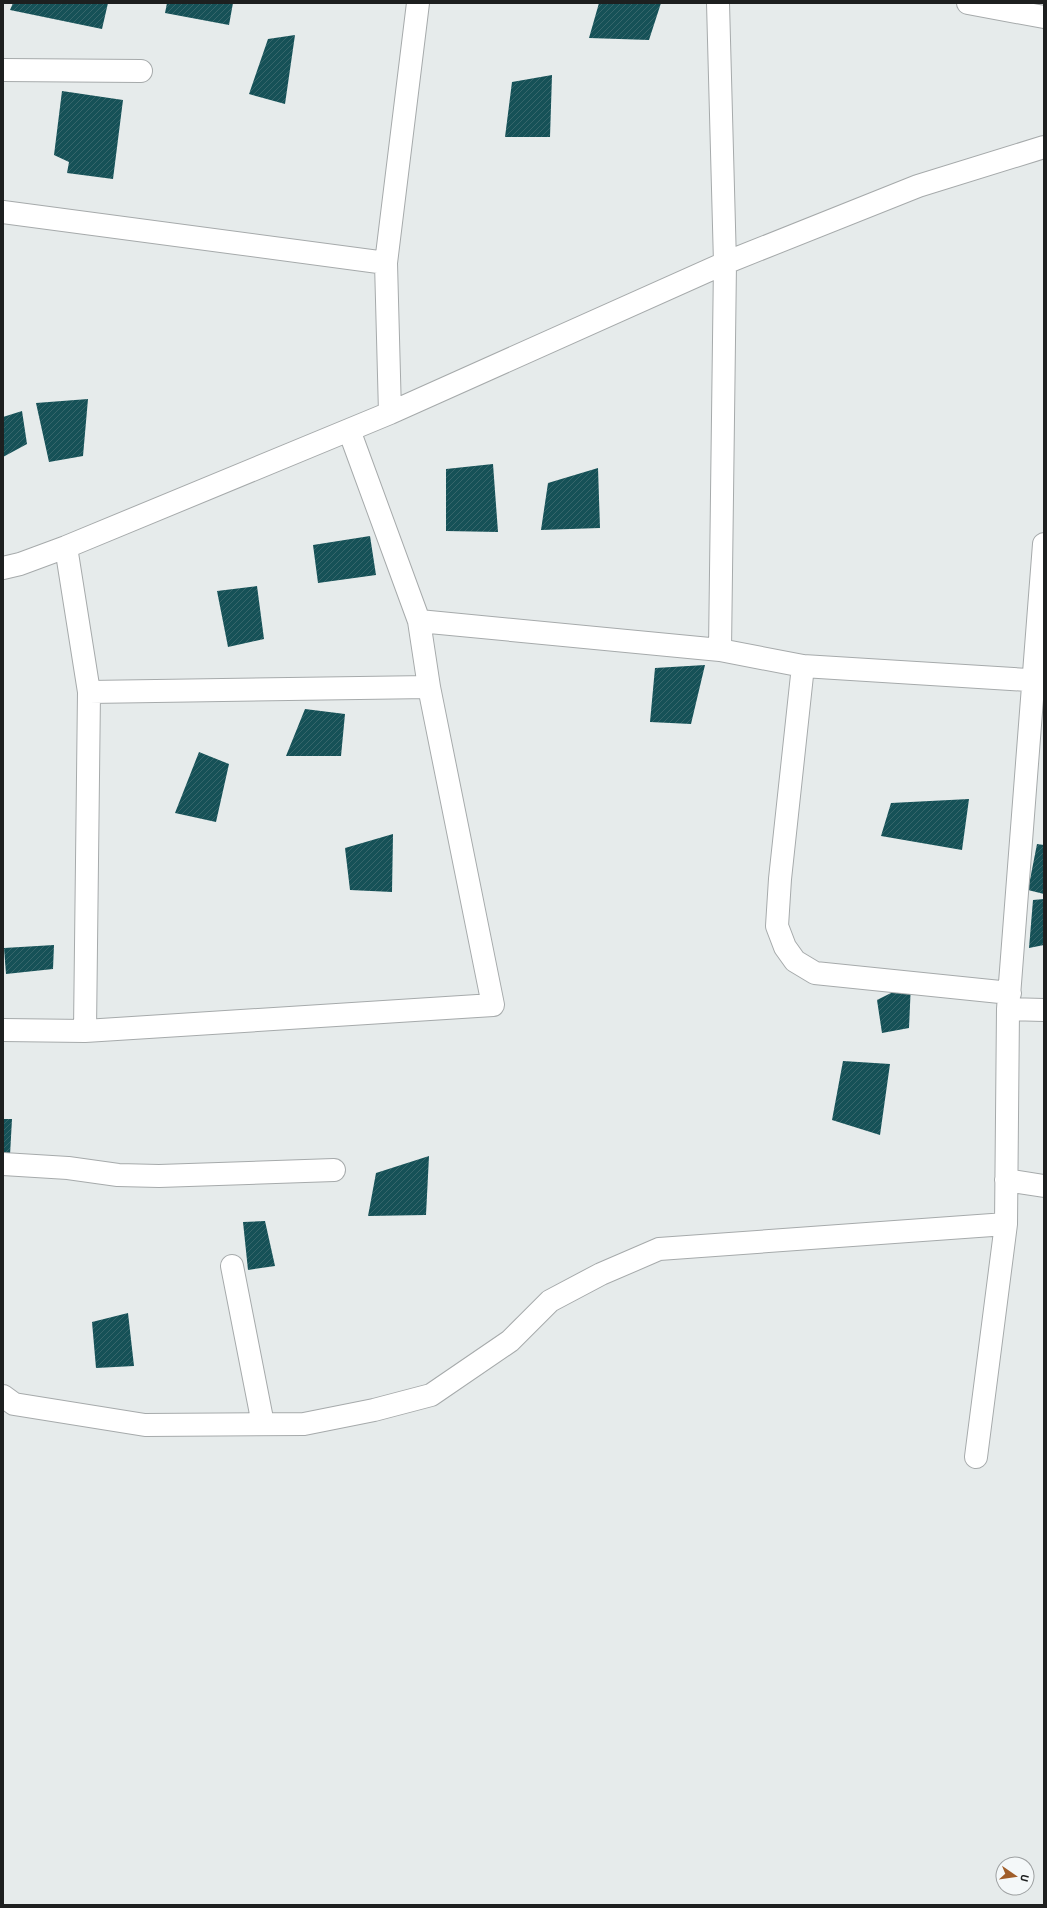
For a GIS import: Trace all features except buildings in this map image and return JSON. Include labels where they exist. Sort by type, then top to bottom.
[{"type":"street","points":[[390,413],[386,263],[418,3]]},
{"type":"street","points":[[718,3],[725,263],[720,650]]},
{"type":"street","points":[[968,3],[1044,17]]},
{"type":"street","points":[[3,70],[141,71]]},
{"type":"street","points":[[3,568],[20,564],[66,546],[390,413],[725,263],[918,186],[1044,147]]},
{"type":"street","points":[[3,212],[386,263]]},
{"type":"street","points":[[3,1030],[85,1030],[493,1005],[429,687],[419,621],[349,430]]},
{"type":"street","points":[[976,1457],[1006,1224],[1009,1001],[1039,681],[1044,544]]},
{"type":"street","points":[[66,546],[89,692],[85,1030]]},
{"type":"street","points":[[419,621],[720,650],[803,666],[1039,681]]},
{"type":"street","points":[[803,666],[780,879],[777,926],[785,947],[795,961],[815,973],[1009,1001],[1044,1010]]},
{"type":"street","points":[[89,692],[429,687]]},
{"type":"street","points":[[3,1164],[68,1168],[118,1175],[146,1176],[334,1170]]},
{"type":"street","points":[[1006,1180],[1044,1186]]},
{"type":"street","points":[[3,1396],[14,1404],[146,1425],[304,1424],[374,1410],[431,1395],[510,1341],[550,1301],[601,1274],[659,1248],[1006,1224]]},
{"type":"street","points":[[232,1266],[263,1424]]}]
